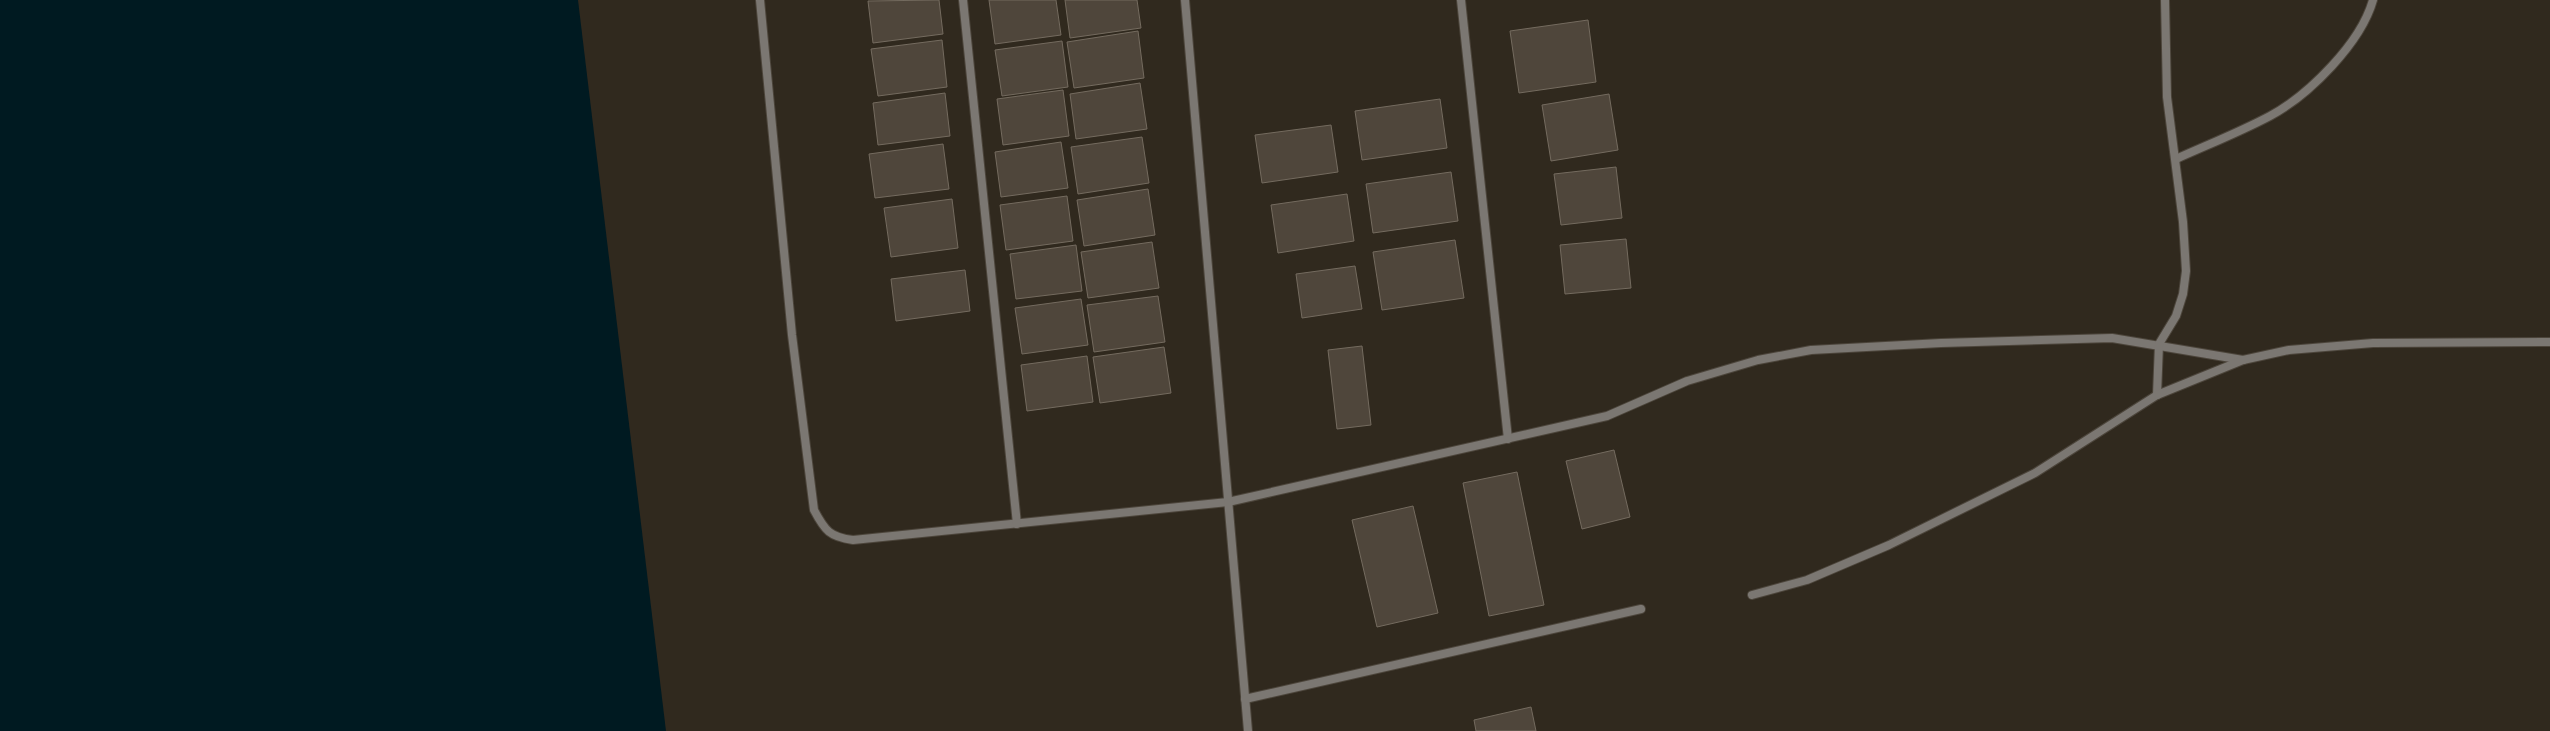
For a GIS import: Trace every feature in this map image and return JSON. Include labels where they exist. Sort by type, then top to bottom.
[{"type":"street","points":[[760,0],[792,335],[814,510],[824,529],[838,538],[854,540],[1228,502],[1607,416],[1687,381],[1758,360],[1811,350],[1941,343],[2112,338],[2159,344],[2243,360]]},
{"type":"street","points":[[963,0],[1017,524]]},
{"type":"street","points":[[1185,0],[1248,731]]},
{"type":"street","points":[[1461,0],[1508,439]]},
{"type":"street","points":[[2157,395],[2159,344],[2176,316],[2183,294],[2186,271],[2176,160],[2167,97],[2165,0]]},
{"type":"street","points":[[2176,160],[2271,116],[2302,94],[2342,54],[2369,13],[2373,0]]},
{"type":"street","points":[[1752,596],[1807,580],[1890,545],[2035,473],[2157,395],[2243,360],[2289,350],[2374,344],[2550,342]]},
{"type":"street","points":[[1245,699],[1641,609]]},
{"type":"water","points":[[0,0],[578,0],[666,731],[0,731]]},
{"type":"building","points":[[939,0],[943,34],[873,43],[868,1]]},
{"type":"building","points":[[989,0],[1056,0],[1061,35],[995,44]]},
{"type":"building","points":[[1065,0],[1137,0],[1141,28],[1070,38]]},
{"type":"building","points":[[1588,20],[1596,82],[1519,93],[1510,31]]},
{"type":"building","points":[[1138,31],[1144,78],[1074,88],[1067,42]]},
{"type":"building","points":[[942,40],[947,87],[878,96],[871,49]]},
{"type":"building","points":[[1062,41],[1068,87],[1002,96],[995,50]]},
{"type":"building","points":[[1140,83],[1147,129],[1076,139],[1070,94]]},
{"type":"building","points":[[1063,90],[1069,136],[1003,145],[997,99]]},
{"type":"building","points":[[945,93],[950,136],[878,145],[873,103]]},
{"type":"building","points":[[1609,94],[1618,150],[1551,161],[1542,105]]},
{"type":"building","points":[[1440,99],[1447,148],[1362,160],[1355,111]]},
{"type":"building","points":[[1331,125],[1338,172],[1262,183],[1255,135]]},
{"type":"building","points":[[1142,137],[1149,183],[1078,194],[1071,147]]},
{"type":"building","points":[[1061,142],[1068,188],[1001,197],[995,152]]},
{"type":"building","points":[[943,144],[949,189],[875,198],[869,154]]},
{"type":"building","points":[[1616,167],[1622,218],[1561,225],[1554,174]]},
{"type":"building","points":[[1451,172],[1458,221],[1373,233],[1366,184]]},
{"type":"building","points":[[1148,189],[1155,235],[1084,246],[1077,200]]},
{"type":"building","points":[[1347,194],[1354,241],[1278,253],[1271,205]]},
{"type":"building","points":[[1067,196],[1073,241],[1006,250],[1000,205]]},
{"type":"building","points":[[952,199],[958,248],[891,257],[884,208]]},
{"type":"building","points":[[1626,239],[1631,288],[1565,294],[1560,245]]},
{"type":"building","points":[[1455,240],[1464,298],[1382,310],[1373,252]]},
{"type":"building","points":[[1152,242],[1159,288],[1088,298],[1081,252]]},
{"type":"building","points":[[1076,245],[1082,291],[1016,299],[1010,254]]},
{"type":"building","points":[[1355,266],[1362,309],[1302,318],[1296,274]]},
{"type":"building","points":[[965,270],[970,311],[896,321],[891,279]]},
{"type":"building","points":[[1158,296],[1165,342],[1094,352],[1087,305]]},
{"type":"building","points":[[1081,299],[1088,345],[1022,354],[1015,308]]},
{"type":"building","points":[[1362,346],[1371,425],[1337,429],[1328,350]]},
{"type":"building","points":[[1164,347],[1171,393],[1100,403],[1093,357]]},
{"type":"building","points":[[1087,356],[1093,402],[1027,411],[1021,365]]},
{"type":"building","points":[[1614,450],[1630,517],[1582,529],[1566,461]]},
{"type":"building","points":[[1517,472],[1544,605],[1489,616],[1463,483]]},
{"type":"building","points":[[1413,506],[1438,613],[1377,627],[1352,520]]},
{"type":"building","points":[[1531,707],[1536,731],[1476,731],[1474,720]]}]
